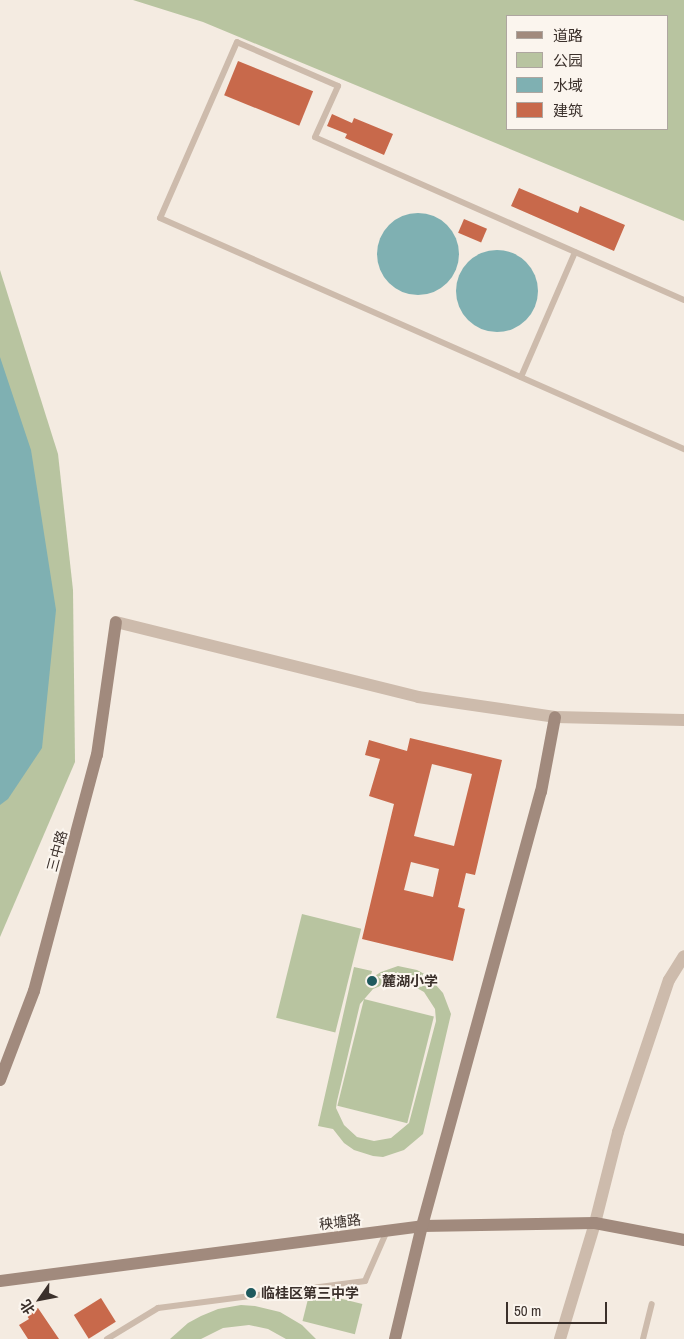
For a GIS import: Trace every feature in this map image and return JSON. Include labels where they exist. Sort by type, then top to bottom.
[{"type":"main road","name":"三中路","points":[[0,1080],[34,990],[97,755],[116,622]]},
{"type":"main road","points":[[395,1339],[422,1226],[540,792],[556,717]]},
{"type":"main road","name":"秧塘路","points":[[0,1281],[422,1226],[595,1222],[684,1240]]},
{"type":"street","points":[[116,622],[418,697],[556,717],[684,720]]},
{"type":"street","points":[[560,1339],[627,1105],[669,980],[684,956]]},
{"type":"lane","points":[[684,300],[316,137],[338,86],[237,42],[160,218],[684,448]]},
{"type":"lane","points":[[521,377],[575,252]]},
{"type":"lane","points":[[107,1339],[158,1308],[365,1281],[386,1231]]},
{"type":"lane","points":[[643,1339],[652,1304]]},
{"type":"green space","points":[[133,0],[684,0],[684,221],[203,22]]},
{"type":"green space","points":[[0,270],[58,454],[73,590],[75,762],[0,937]]},
{"type":"green space","points":[[302,914],[361,929],[335,1033],[276,1018]]},
{"type":"green space","points":[[398,966],[417,970],[428,976],[443,993],[451,1014],[423,1134],[404,1150],[383,1157],[354,1150],[344,1143],[333,1129],[318,1126],[354,967],[372,971],[370,979],[381,972]],"holes":[[[390,982],[406,982],[424,992],[435,1009],[436,1021],[409,1123],[391,1138],[374,1141],[357,1137],[344,1125],[336,1108],[360,1004],[373,989]]]},
{"type":"green space","points":[[364,999],[434,1016],[407,1123],[337,1106]]},
{"type":"green space","points":[[310,1291],[362,1304],[355,1334],[303,1321]]},
{"type":"green space","points":[[241,1305],[280,1312],[302,1325],[316,1339],[286,1339],[268,1329],[249,1325],[223,1328],[201,1339],[170,1339],[188,1323],[201,1316],[218,1309]]},
{"type":"water","points":[[418,213],[434,217],[447,225],[455,238],[459,254],[455,270],[447,283],[434,291],[418,295],[402,291],[389,283],[381,270],[377,254],[381,238],[389,225],[402,217]]},
{"type":"water","points":[[497,250],[513,254],[526,262],[534,275],[538,291],[534,307],[526,320],[513,328],[497,332],[481,328],[468,320],[460,307],[456,291],[460,275],[468,262],[481,254]]},
{"type":"water","points":[[0,357],[31,450],[56,610],[42,748],[8,799],[0,805]]},
{"type":"building","points":[[238,61],[313,91],[299,126],[224,95]]},
{"type":"building","points":[[332,114],[352,123],[354,118],[393,134],[384,155],[345,138],[347,134],[327,126]]},
{"type":"building","points":[[519,188],[578,213],[580,206],[625,225],[614,251],[511,206]]},
{"type":"building","points":[[464,219],[487,229],[481,243],[458,233]]},
{"type":"building","points":[[410,738],[502,760],[475,875],[466,873],[458,907],[465,909],[453,961],[362,939],[394,804],[369,796],[380,759],[365,755],[369,740],[407,751]],"holes":[[[432,764],[472,774],[454,846],[414,836]],[[411,862],[439,869],[433,897],[404,890]]]},
{"type":"building","points":[[101,1298],[116,1322],[89,1339],[74,1315]]},
{"type":"building","points":[[38,1308],[59,1339],[28,1339],[19,1325],[29,1319],[27,1316]]},
{"type":"place","name":"麓湖小学","points":[[372,981]]},
{"type":"place","name":"临桂区第三中学","points":[[251,1293]]}]
